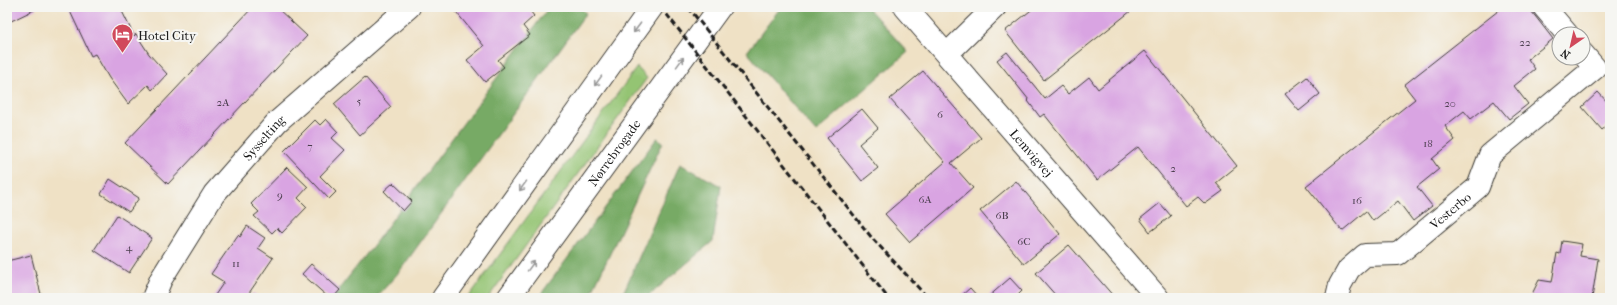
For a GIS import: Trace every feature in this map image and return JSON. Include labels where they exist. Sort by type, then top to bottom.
[{"type":"street","name":"Sysselting","points":[[153,298],[161,279],[214,194],[277,122],[409,7]]},
{"type":"street","points":[[443,298],[652,7]]},
{"type":"street","name":"Nørrebrogade","points":[[508,298],[720,7]]},
{"type":"street","name":"Lemvigvej","points":[[905,7],[1158,298]]},
{"type":"street","points":[[947,54],[995,7]]},
{"type":"street","points":[[1544,7],[1560,26]]},
{"type":"street","name":"Vesterbo","points":[[1338,298],[1340,285],[1349,269],[1365,256],[1398,254],[1478,187],[1490,154],[1595,68],[1591,63]]},
{"type":"green space","points":[[549,7],[580,7],[586,13],[399,272],[376,298],[332,298],[372,247]]},
{"type":"green space","points":[[781,7],[867,7],[908,52],[816,132],[747,52]]},
{"type":"green space","points":[[637,67],[647,78],[488,298],[468,298]]},
{"type":"green space","points":[[657,138],[663,142],[589,298],[538,298]]},
{"type":"green space","points":[[680,164],[721,186],[713,241],[646,298],[621,298]]},
{"type":"building","points":[[7,7],[35,7],[36,9],[7,23]]},
{"type":"building","name":"Hotel City","points":[[68,7],[120,7],[134,36],[136,34],[149,54],[167,74],[152,90],[148,85],[128,104],[109,78],[95,54],[91,56]]},
{"type":"building","points":[[253,7],[276,7],[307,36],[168,184],[125,143]]},
{"type":"building","points":[[452,7],[527,7],[534,16],[523,26],[530,35],[498,60],[504,67],[485,82],[467,60],[484,46]]},
{"type":"building","points":[[1035,7],[1136,7],[1044,80],[1005,31]]},
{"type":"building","points":[[1503,7],[1528,7],[1551,36],[1551,41],[1528,59],[1535,69],[1514,86],[1528,104],[1509,119],[1494,101],[1471,119],[1464,111],[1445,126],[1455,140],[1432,159],[1439,169],[1417,187],[1432,206],[1413,221],[1398,201],[1373,221],[1366,211],[1342,231],[1306,186],[1415,99],[1404,85]]},
{"type":"building","points":[[1145,51],[1237,166],[1216,183],[1223,191],[1205,204],[1198,197],[1186,206],[1138,147],[1097,180],[1044,114],[1040,117],[1028,101],[1029,100],[997,60],[1007,52],[1045,99],[1061,86],[1068,94],[1089,77],[1098,89]]},
{"type":"building","points":[[923,71],[981,138],[951,163],[973,188],[910,242],[885,214],[945,162],[890,99]]},
{"type":"building","points":[[365,77],[391,107],[360,135],[334,104]]},
{"type":"building","points":[[1307,77],[1320,94],[1299,111],[1285,94]]},
{"type":"building","points":[[1598,92],[1610,105],[1610,123],[1602,130],[1582,107]]},
{"type":"building","points":[[862,109],[878,128],[859,144],[878,168],[862,181],[827,138]]},
{"type":"building","points":[[326,119],[338,132],[332,138],[345,150],[320,176],[336,192],[329,199],[284,151],[315,120],[320,125]]},
{"type":"building","points":[[287,167],[308,187],[298,198],[307,207],[282,233],[277,228],[272,233],[254,216],[259,212],[251,204]]},
{"type":"building","points":[[110,179],[139,198],[129,212],[101,194]]},
{"type":"building","points":[[1016,181],[1060,234],[1024,264],[980,211]]},
{"type":"building","points":[[393,183],[412,201],[403,211],[384,191]]},
{"type":"building","points":[[1160,203],[1171,216],[1150,232],[1140,219]]},
{"type":"building","points":[[117,215],[152,238],[129,273],[94,250]]},
{"type":"building","points":[[247,226],[265,238],[258,248],[273,258],[247,296],[250,297],[253,293],[260,298],[213,298],[224,282],[211,274],[238,235],[240,237]]},
{"type":"building","points":[[1562,241],[1582,244],[1580,256],[1598,259],[1592,298],[1530,298],[1539,280],[1552,282],[1557,253],[1560,254]]},
{"type":"building","points":[[1069,245],[1115,298],[1058,298],[1036,273]]},
{"type":"building","points":[[31,255],[42,298],[7,298],[7,261]]},
{"type":"building","points":[[311,264],[340,290],[333,298],[329,298],[302,274]]},
{"type":"building","points":[[1010,278],[1022,291],[1015,298],[987,298]]},
{"type":"building","points":[[970,288],[979,298],[962,298],[961,296]]},
{"type":"railway","points":[[661,7],[888,298]]},
{"type":"railway","points":[[688,7],[872,238],[928,298]]},
{"type":"place","name":"Hotel City","points":[[123,54]]}]
